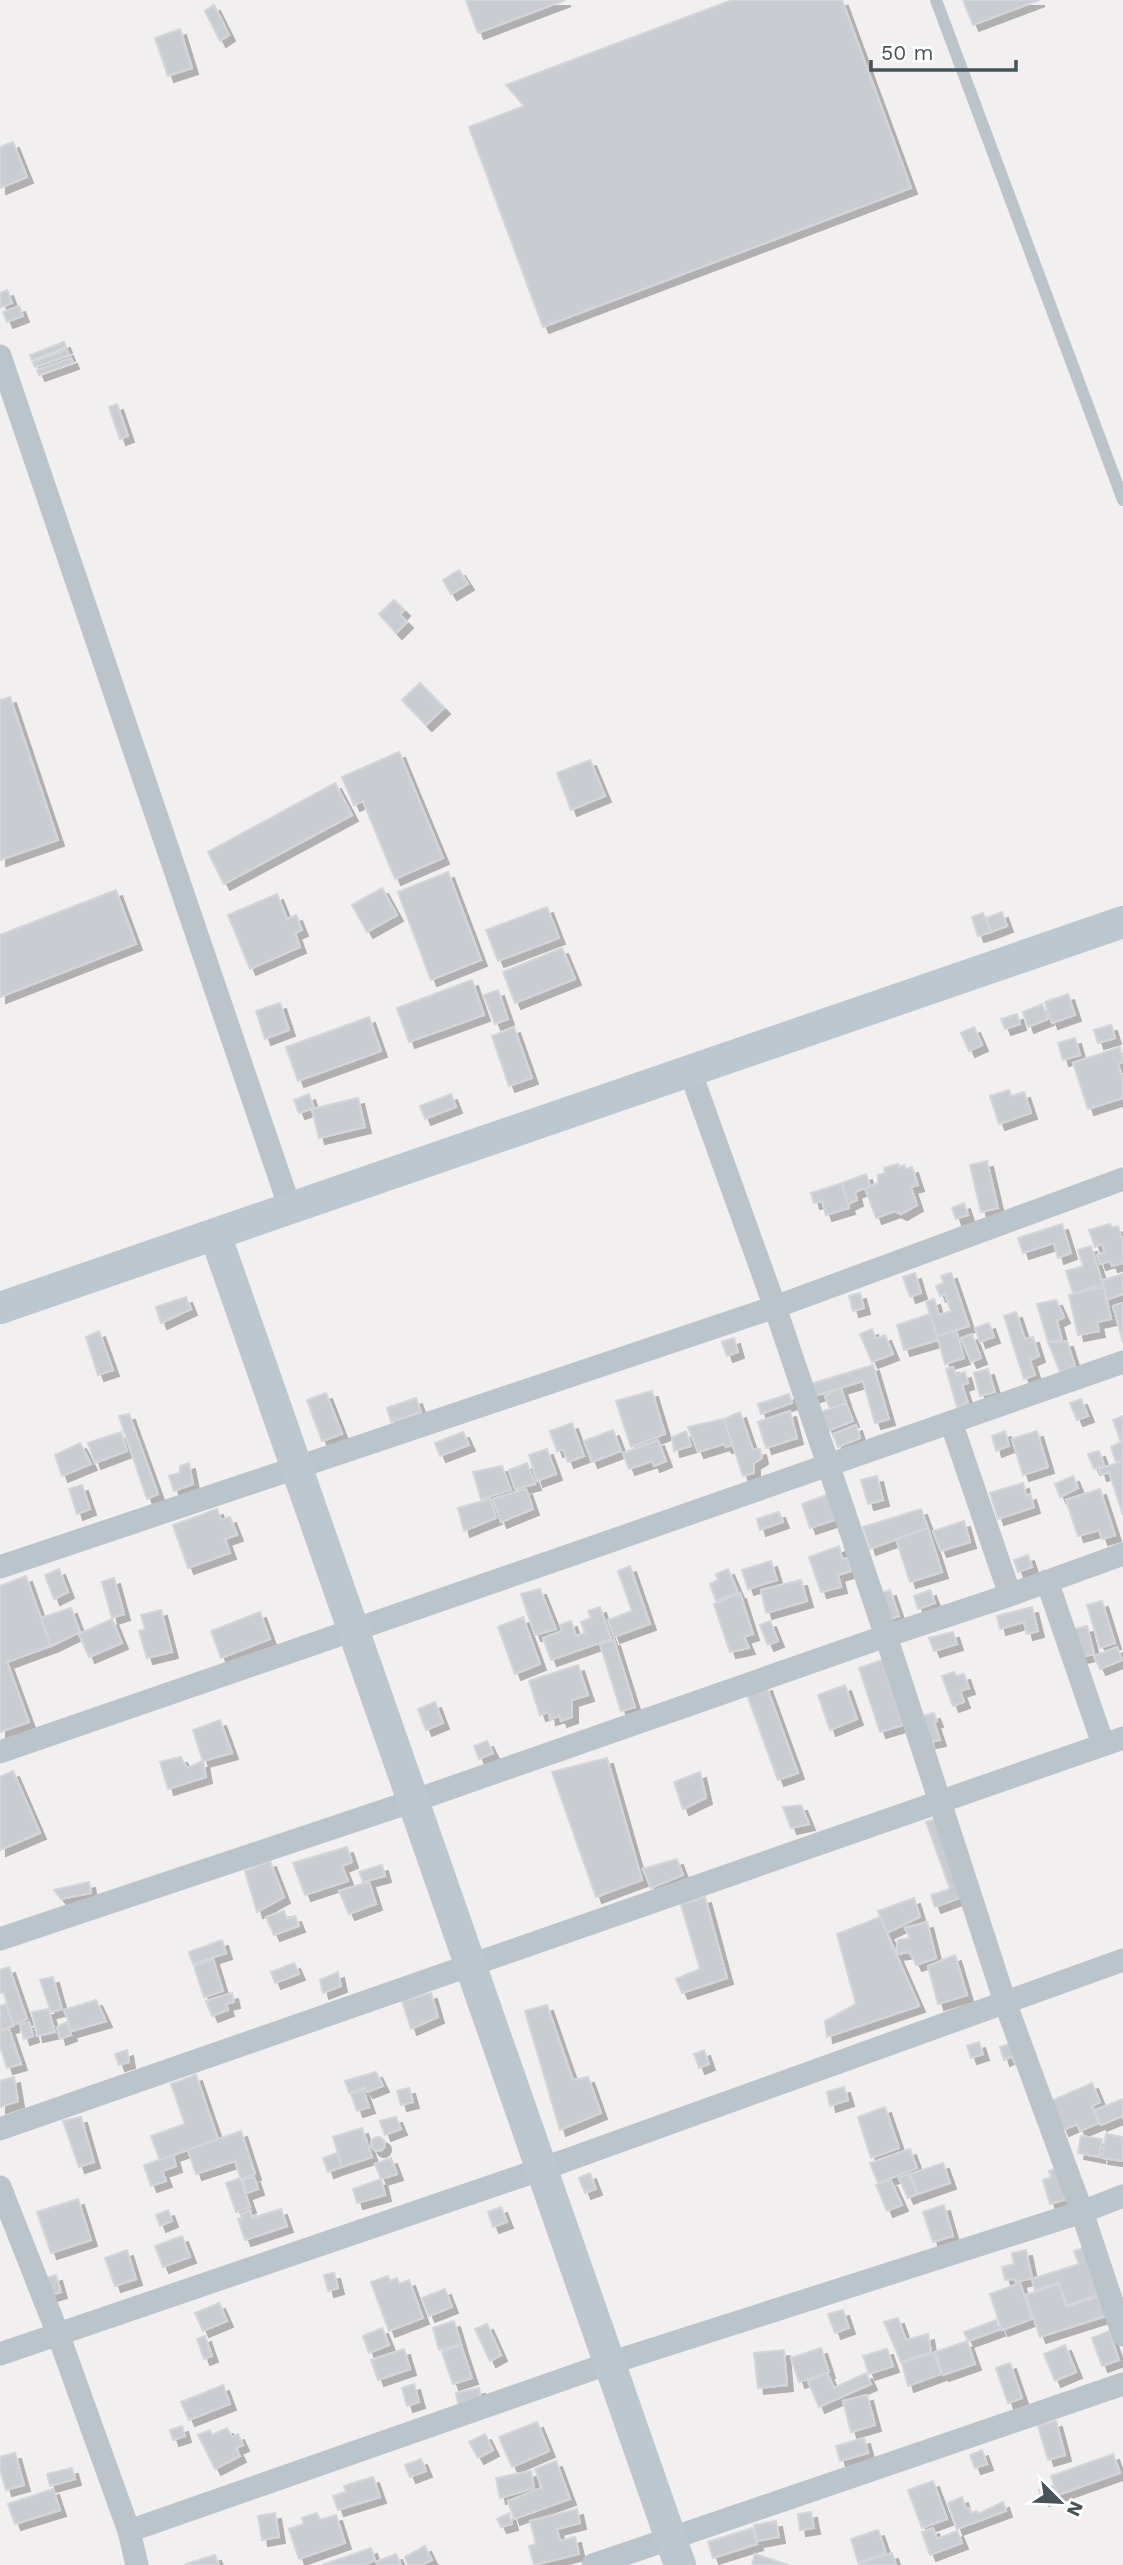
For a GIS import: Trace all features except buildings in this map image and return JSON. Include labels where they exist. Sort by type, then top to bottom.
[{"type":"street","points":[[0,356],[290,1209]]},
{"type":"street","points":[[0,1308],[1123,922]]},
{"type":"street","points":[[690,1071],[775,1307],[941,1801],[1005,2001],[1082,2212],[1123,2335]]},
{"type":"street","points":[[0,1567],[775,1307],[1123,1179]]},
{"type":"street","points":[[215,1234],[675,2551]]},
{"type":"street","points":[[0,1752],[354,1632],[1123,1362]]},
{"type":"street","points":[[951,1422],[1010,1595]]},
{"type":"street","points":[[0,1939],[413,1801],[1123,1554]]},
{"type":"street","points":[[0,2129],[1113,1741],[1047,1581]]},
{"type":"street","points":[[0,2354],[542,2169],[1123,1960]]},
{"type":"street","points":[[0,2188],[58,2334],[129,2531],[137,2565]]},
{"type":"street","points":[[129,2531],[610,2363],[1082,2212],[1123,2196]]},
{"type":"street","points":[[593,2565],[675,2551],[1123,2384]]},
{"type":"lane","points":[[936,0],[1123,500]]}]
